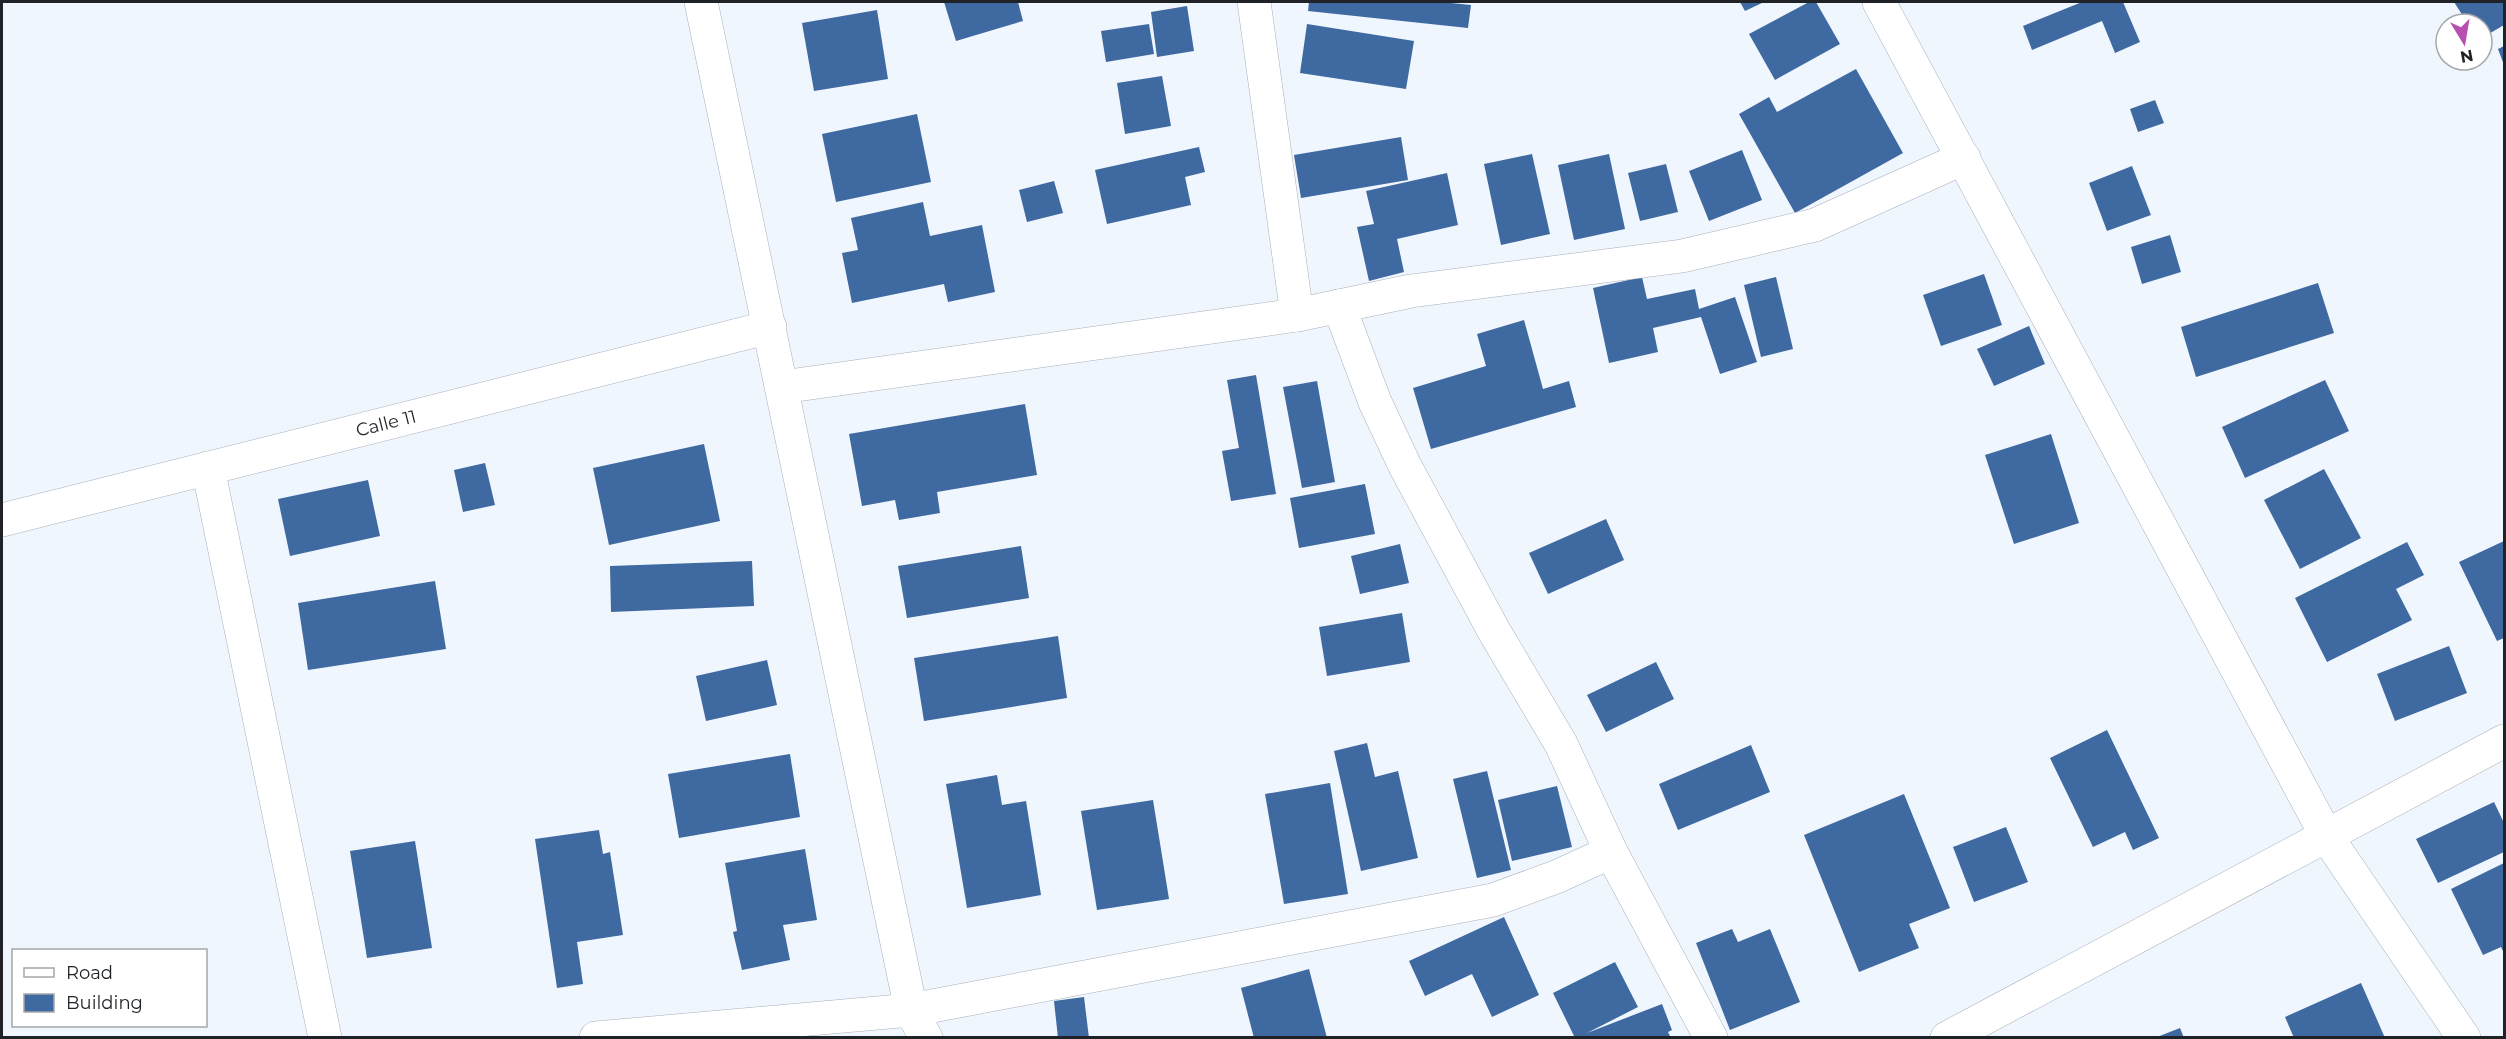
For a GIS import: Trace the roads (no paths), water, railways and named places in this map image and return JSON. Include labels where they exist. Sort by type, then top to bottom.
[{"type":"street","points":[[700,2],[919,1024]]},
{"type":"street","points":[[1254,2],[1297,315]]},
{"type":"street","points":[[1879,2],[2327,837],[2464,1038]]},
{"type":"street","points":[[782,387],[1297,315],[1411,291],[1682,256],[1815,225],[1964,158]]},
{"type":"street","points":[[1339,306],[1375,402],[1406,466],[1494,632],[1560,744],[1611,852],[1711,1038]]},
{"type":"street","name":"Calle 11","points":[[2,520],[770,327]]},
{"type":"street","points":[[208,468],[325,1038]]},
{"type":"street","points":[[1947,1038],[2505,741]]},
{"type":"street","points":[[596,1038],[919,1024],[1493,900],[1556,877],[1611,852]]}]
